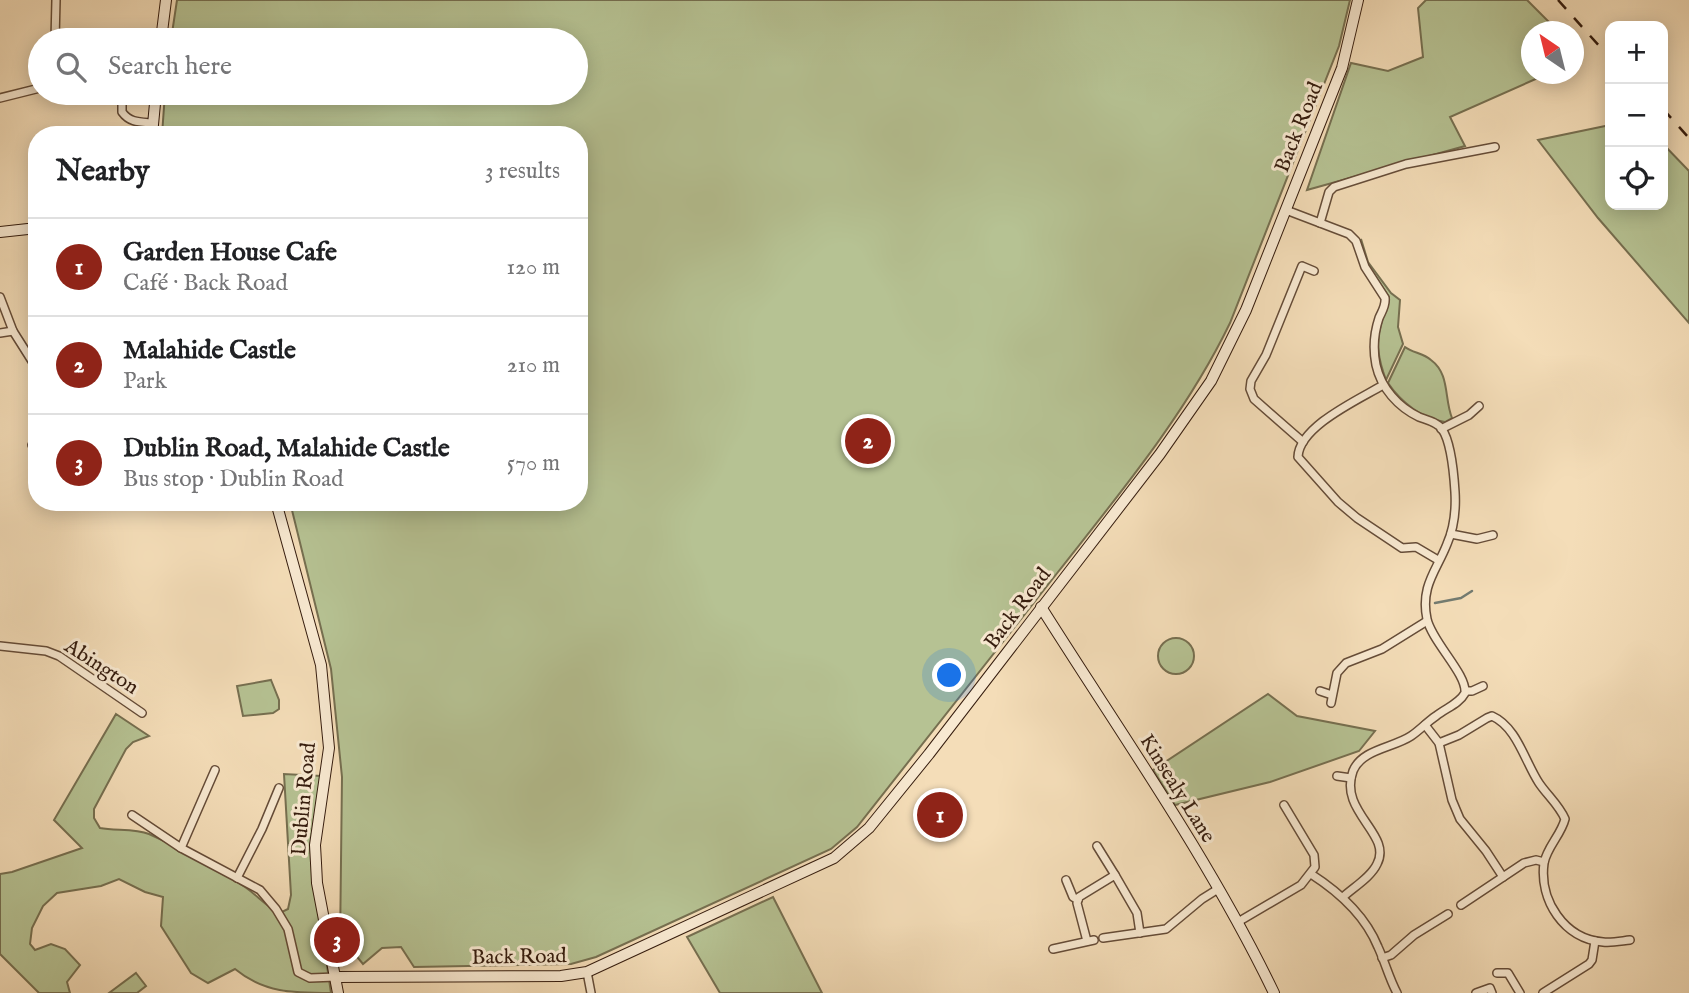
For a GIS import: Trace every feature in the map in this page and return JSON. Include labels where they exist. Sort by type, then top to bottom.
[{"type":"street","points":[[55,28],[56,0]]},
{"type":"street","points":[[162,28],[166,0]]},
{"type":"street","name":"Back Road","points":[[336,977],[561,976],[587,972],[834,858],[852,845],[929,754],[1160,454],[1211,381],[1246,310],[1342,68],[1358,0]]},
{"type":"street","points":[[0,98],[28,91]]},
{"type":"street","points":[[122,105],[126,118],[153,123]]},
{"type":"street","points":[[153,126],[155,105]]},
{"type":"street","points":[[1320,223],[1329,192],[1334,187],[1406,164],[1495,147]]},
{"type":"street","points":[[1286,209],[1354,237],[1365,267],[1384,294],[1386,303],[1377,326],[1374,348],[1383,385],[1406,409],[1441,429],[1447,439],[1455,493],[1451,534],[1428,585],[1427,621],[1464,681],[1466,691],[1460,701],[1411,736],[1363,758],[1357,764],[1351,778],[1359,816],[1379,841],[1381,849],[1377,866],[1343,897]]},
{"type":"street","points":[[0,232],[28,229]]},
{"type":"street","points":[[1303,442],[1254,399],[1250,390],[1251,382],[1266,355],[1302,266],[1314,271]]},
{"type":"street","points":[[0,297],[13,331],[28,355]]},
{"type":"street","points":[[0,333],[13,331]]},
{"type":"street","points":[[1383,385],[1325,419],[1303,442],[1298,452],[1300,460],[1343,507],[1402,548],[1416,547],[1438,560]]},
{"type":"street","points":[[1441,429],[1469,415],[1479,406]]},
{"type":"street","name":"Dublin Road","points":[[278,511],[321,664],[329,748],[315,845],[317,883],[338,993]]},
{"type":"street","points":[[1451,534],[1477,540],[1493,535]]},
{"type":"street","name":"Kinsealy Lane","points":[[1041,607],[1174,816],[1237,922],[1274,993]]},
{"type":"street","points":[[1320,691],[1331,699],[1337,673],[1346,663],[1381,649],[1427,621]]},
{"type":"street","name":"Abington","points":[[0,646],[46,651],[59,656],[142,713]]},
{"type":"street","points":[[1466,691],[1483,686]]},
{"type":"street","points":[[1439,743],[1460,736],[1492,716],[1503,723],[1565,819],[1544,862],[1544,885],[1553,911],[1571,930],[1595,941],[1630,940]]},
{"type":"street","points":[[1425,725],[1439,743],[1452,800],[1460,819],[1503,877]]},
{"type":"street","points":[[181,848],[215,770]]},
{"type":"street","points":[[1337,776],[1351,778]]},
{"type":"street","points":[[237,878],[279,788]]},
{"type":"street","points":[[1237,922],[1301,885],[1317,862],[1284,805]]},
{"type":"street","points":[[132,815],[181,848],[260,890],[288,929],[298,972],[310,978],[336,977]]},
{"type":"street","points":[[1097,846],[1137,913],[1140,933]]},
{"type":"street","points":[[1461,905],[1531,860],[1544,862]]},
{"type":"street","points":[[1078,900],[1115,874]]},
{"type":"street","points":[[1311,874],[1343,897],[1366,925],[1378,945],[1397,993]]},
{"type":"street","points":[[1066,880],[1095,939]]},
{"type":"street","points":[[1053,949],[1095,939],[1166,929],[1218,889]]},
{"type":"street","points":[[1382,958],[1448,914]]},
{"type":"street","points":[[1544,993],[1589,964],[1595,941]]},
{"type":"street","points":[[587,972],[591,993]]},
{"type":"street","points":[[1497,973],[1508,973],[1520,993]]},
{"type":"street","points":[[1476,993],[1490,988],[1493,993]]},
{"type":"green space","points":[[177,0],[1350,0],[1339,46],[1230,323],[1213,357],[1173,421],[1128,482],[857,827],[831,849],[596,957],[571,964],[414,967],[401,947],[382,948],[363,964],[354,953],[340,946],[342,777],[331,669],[292,511],[588,511],[588,126],[163,126],[164,105],[588,105],[588,28],[173,28]]},
{"type":"green space","points":[[1426,0],[1527,0],[1548,21],[1521,21],[1521,84],[1524,84],[1450,117],[1465,146],[1307,190],[1351,63],[1388,71],[1423,57],[1418,8]]},
{"type":"green space","points":[[1605,126],[1605,210],[1668,210],[1668,149],[1689,171],[1689,323],[1598,218],[1538,140]]},
{"type":"green space","points":[[1361,239],[1368,262],[1391,293],[1400,300],[1398,327],[1403,344],[1386,380],[1378,339],[1389,297],[1367,264]]},
{"type":"green space","points":[[1405,347],[1428,358],[1441,372],[1452,418],[1445,422],[1420,413],[1399,397],[1388,383]]},
{"type":"green space","points":[[1176,638],[1189,643],[1194,656],[1189,669],[1176,674],[1163,669],[1158,656],[1163,643]]},
{"type":"green space","points":[[271,680],[279,700],[279,709],[273,713],[243,716],[237,686]]},
{"type":"green space","points":[[1268,694],[1297,716],[1375,731],[1359,751],[1270,782],[1175,805],[1153,770]]},
{"type":"green space","points":[[116,714],[149,736],[133,742],[126,749],[94,809],[94,818],[100,828],[138,831],[161,839],[222,872],[280,913],[288,909],[291,895],[284,774],[321,776],[310,848],[331,993],[292,992],[268,987],[235,969],[208,983],[191,973],[161,926],[163,897],[145,892],[119,879],[101,886],[57,893],[43,906],[32,928],[30,944],[35,950],[51,944],[65,949],[80,965],[67,982],[70,993],[39,993],[0,954],[0,874],[82,848],[54,820]]},
{"type":"green space","points":[[773,897],[822,993],[720,993],[687,937]]},
{"type":"green space","points":[[136,973],[146,986],[137,993],[109,993]]},
{"type":"waterway","points":[[1435,603],[1461,598],[1472,591]]},
{"type":"railway","points":[[1558,0],[1605,52]]},
{"type":"railway","points":[[1668,115],[1689,138]]},
{"type":"place","name":"Malahide Castle","points":[[868,441]]},
{"type":"place","name":"Garden House Cafe","points":[[940,815]]},
{"type":"place","name":"Dublin Road, Malahide Castle","points":[[337,940]]}]
